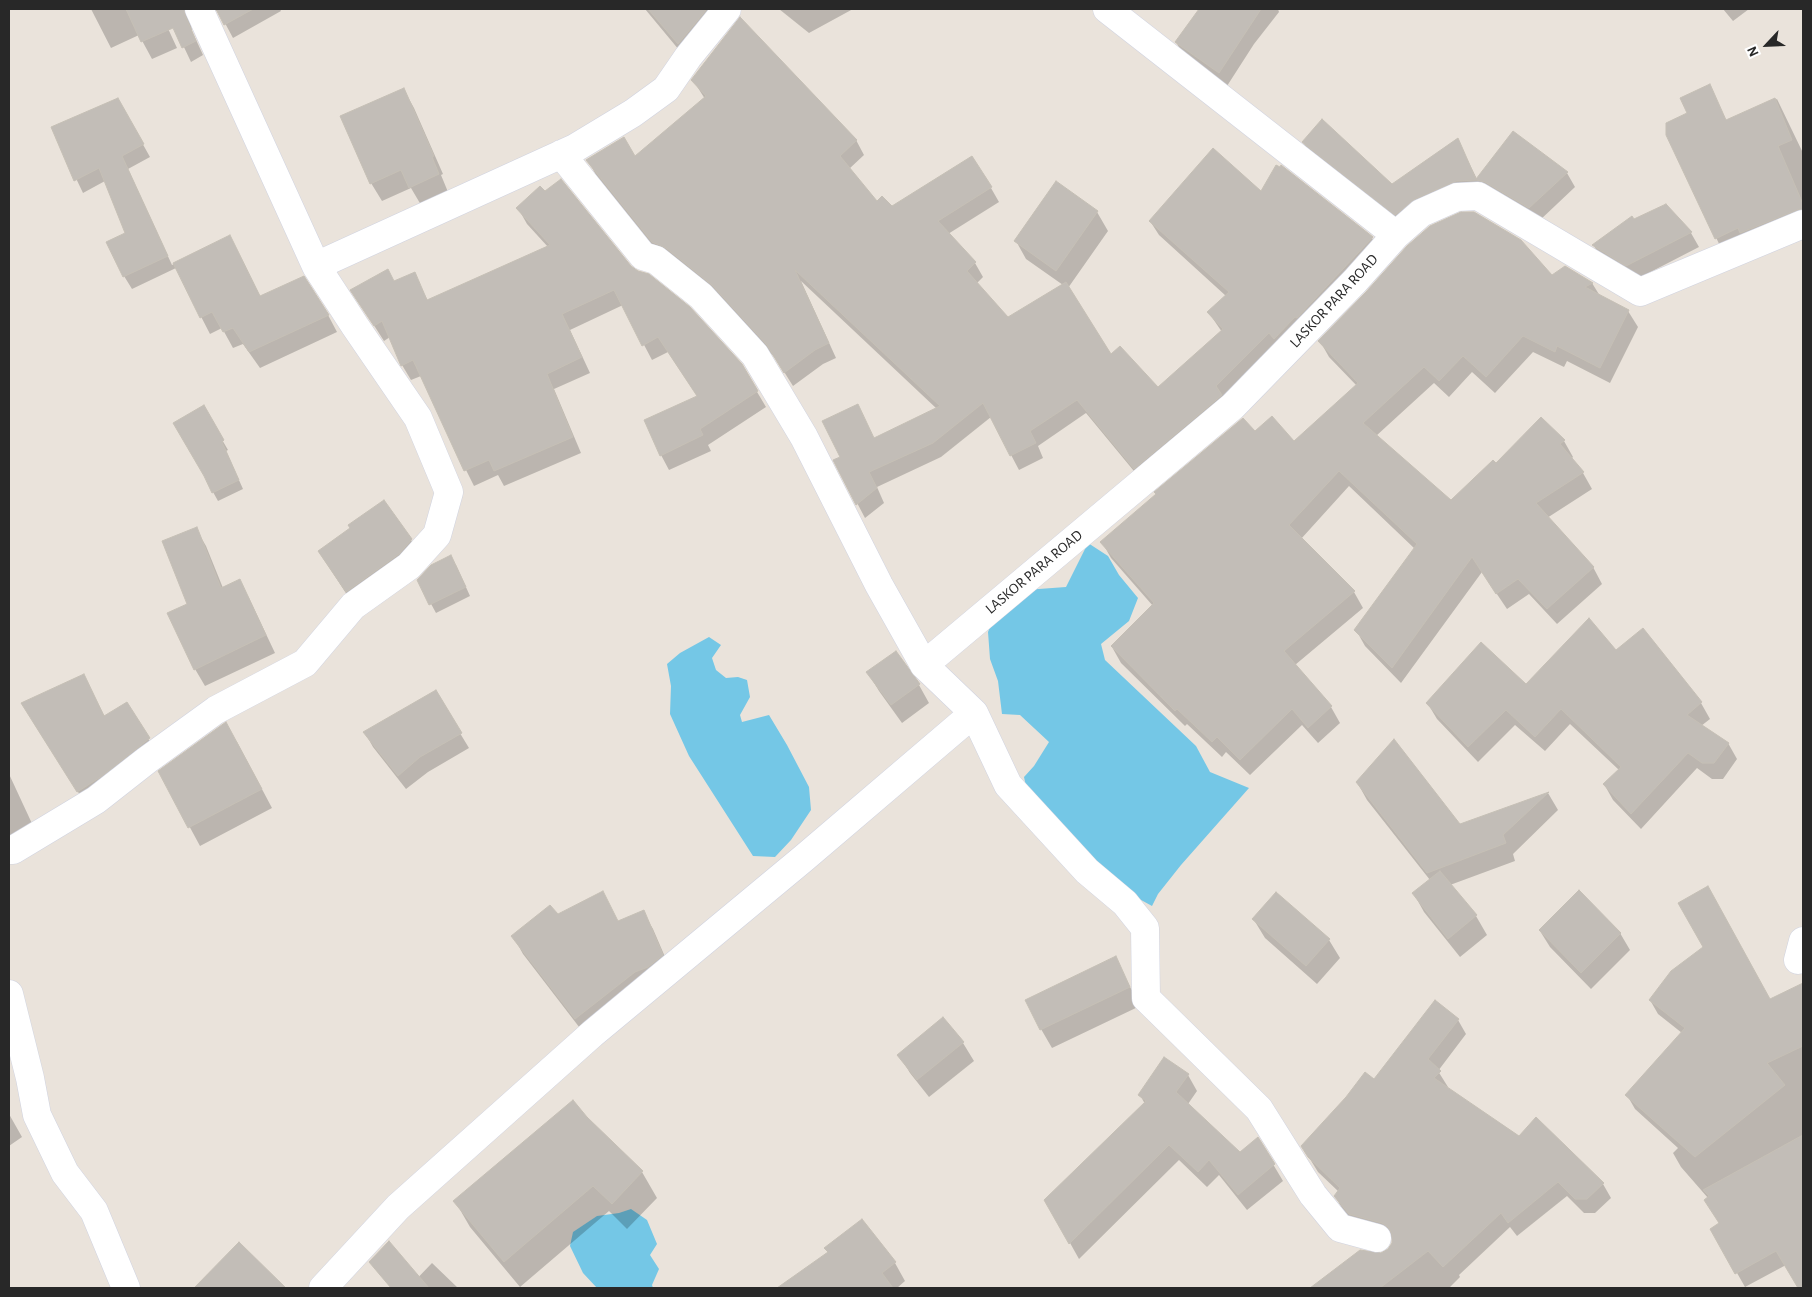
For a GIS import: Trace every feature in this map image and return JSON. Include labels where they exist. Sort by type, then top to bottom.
[{"type":"street","points":[[9,850],[13,850],[96,800],[216,710],[304,663],[353,606],[409,566],[437,535],[448,492],[418,418],[316,266],[199,9]]},
{"type":"street","points":[[316,266],[575,148],[633,113],[666,89],[727,9]]},
{"type":"street","points":[[1107,9],[1396,235]]},
{"type":"street","points":[[561,154],[643,256],[656,260],[701,296],[755,355],[804,437],[879,585],[924,665],[974,714],[1008,785],[1087,871],[1125,903],[1145,928],[1146,998],[1259,1109],[1314,1194],[1340,1228],[1376,1238]]},
{"type":"street","name":"LASKOR PARA ROAD","points":[[924,665],[1233,406],[1356,281],[1396,235],[1421,213],[1457,197],[1478,196],[1640,292],[1803,224]]},
{"type":"street","points":[[323,1288],[398,1207],[562,1061],[974,714]]},
{"type":"street","points":[[9,994],[30,1078],[36,1115],[65,1173],[94,1211],[126,1288]]},
{"type":"water","points":[[1088,543],[1108,556],[1119,575],[1138,598],[1129,621],[1101,644],[1105,660],[1196,746],[1210,772],[1249,788],[1181,865],[1158,894],[1152,906],[1132,895],[1113,879],[1027,791],[1024,777],[1034,766],[1049,742],[1020,715],[1002,714],[998,681],[990,659],[988,632],[995,614],[1025,590],[1066,587]]},
{"type":"water","points":[[709,637],[721,645],[712,658],[716,670],[726,678],[738,677],[747,680],[750,697],[740,715],[742,722],[769,715],[809,787],[811,810],[791,840],[775,857],[753,856],[689,756],[670,714],[671,686],[667,664],[680,653]]},
{"type":"water","points":[[631,1209],[647,1220],[657,1244],[650,1255],[659,1269],[652,1285],[653,1288],[597,1288],[583,1273],[570,1246],[573,1232],[597,1216]]},
{"type":"building","points":[[126,9],[184,9],[196,41],[182,48],[173,28],[141,42]]},
{"type":"building","points":[[216,9],[253,9],[224,25]]},
{"type":"building","points":[[648,9],[707,9],[678,44]]},
{"type":"building","points":[[1199,9],[1261,9],[1219,73],[1175,42]]},
{"type":"building","points":[[740,17],[857,140],[840,156],[877,201],[882,196],[892,206],[972,156],[992,187],[938,221],[976,262],[967,271],[1008,317],[1066,282],[1111,354],[1120,346],[1158,387],[1223,329],[1207,312],[1229,292],[1149,221],[1213,148],[1261,191],[1276,165],[1280,167],[1281,165],[1373,237],[1297,318],[1295,317],[1274,339],[1269,333],[1216,386],[1222,395],[1134,469],[1077,400],[1030,431],[1036,443],[1010,456],[983,403],[933,443],[869,472],[877,488],[856,505],[833,460],[840,457],[822,421],[858,404],[874,438],[940,406],[795,270],[829,343],[815,350],[784,373],[767,345],[712,285],[666,248],[652,242],[586,160],[624,137],[635,156],[706,96],[691,80]]},
{"type":"building","points":[[1710,84],[1726,120],[1775,98],[1792,140],[1778,146],[1803,204],[1803,209],[1740,233],[1738,228],[1715,239],[1666,135],[1666,123],[1687,113],[1680,98]]},
{"type":"building","points":[[404,88],[434,156],[432,157],[439,174],[409,188],[401,170],[370,184],[340,116]]},
{"type":"building","points":[[118,98],[144,144],[122,156],[168,256],[123,277],[106,242],[125,233],[99,168],[74,181],[51,127]]},
{"type":"building","points":[[1322,119],[1392,184],[1458,138],[1476,179],[1513,131],[1568,172],[1529,208],[1485,182],[1477,180],[1456,181],[1415,199],[1395,215],[1302,142]]},
{"type":"building","points":[[561,179],[631,266],[638,271],[649,274],[690,307],[742,364],[758,391],[700,429],[703,435],[660,456],[644,420],[697,396],[658,337],[642,346],[614,290],[562,314],[582,357],[547,374],[573,437],[494,471],[489,460],[464,471],[413,360],[401,366],[382,321],[374,326],[350,290],[388,269],[394,281],[415,272],[427,300],[550,245],[516,208],[540,186],[545,191]]},
{"type":"building","points":[[1056,181],[1098,211],[1056,271],[1014,241]]},
{"type":"building","points":[[1666,204],[1692,232],[1626,266],[1592,245],[1632,216],[1634,219]]},
{"type":"building","points":[[1461,212],[1474,212],[1521,240],[1552,275],[1565,266],[1593,283],[1585,287],[1629,310],[1600,368],[1557,346],[1555,352],[1523,336],[1486,377],[1463,356],[1439,381],[1424,367],[1363,423],[1451,500],[1493,460],[1496,463],[1541,417],[1565,440],[1560,444],[1584,472],[1536,503],[1594,567],[1547,609],[1518,579],[1496,594],[1472,557],[1392,668],[1354,630],[1417,544],[1339,471],[1289,525],[1355,591],[1284,651],[1332,706],[1308,728],[1292,709],[1240,760],[1217,737],[1212,742],[1177,709],[1175,711],[1111,646],[1154,603],[1100,542],[1156,494],[1154,492],[1243,418],[1255,431],[1272,416],[1294,441],[1358,383],[1318,341],[1366,292],[1407,246],[1430,226]]},
{"type":"building","points":[[230,235],[260,296],[304,276],[329,315],[249,352],[233,328],[223,332],[212,312],[200,318],[173,263]]},
{"type":"building","points":[[204,405],[224,440],[222,442],[239,480],[212,493],[173,423]]},
{"type":"building","points":[[384,500],[412,539],[399,554],[346,592],[318,551],[350,528],[348,525]]},
{"type":"building","points":[[197,527],[221,588],[240,579],[266,635],[194,670],[167,613],[187,604],[162,541]]},
{"type":"building","points":[[451,555],[466,587],[429,605],[417,580],[431,565]]},
{"type":"building","points":[[1589,618],[1616,650],[1643,628],[1702,702],[1687,715],[1729,743],[1714,763],[1702,763],[1688,753],[1631,814],[1603,784],[1621,767],[1561,709],[1535,737],[1506,710],[1468,747],[1426,703],[1481,642],[1526,684]]},
{"type":"building","points":[[896,651],[920,684],[891,705],[866,672]]},
{"type":"building","points":[[84,674],[104,716],[127,702],[150,738],[102,776],[77,792],[21,703]]},
{"type":"building","points":[[436,690],[462,733],[420,757],[398,776],[363,732]]},
{"type":"building","points":[[226,722],[262,789],[188,828],[158,771]]},
{"type":"building","points":[[1394,739],[1460,824],[1549,792],[1503,835],[1506,843],[1427,873],[1356,782]]},
{"type":"building","points":[[1440,871],[1477,915],[1448,939],[1412,893]]},
{"type":"building","points":[[1708,886],[1770,999],[1803,983],[1803,1046],[1767,1063],[1785,1085],[1695,1157],[1625,1095],[1685,1028],[1649,1000],[1671,971],[1703,947],[1678,903]]},
{"type":"building","points":[[1579,890],[1621,933],[1581,973],[1539,930]]},
{"type":"building","points":[[603,891],[618,921],[644,910],[663,955],[648,967],[635,972],[575,1019],[511,936],[550,905],[558,914]]},
{"type":"building","points":[[1276,892],[1330,939],[1306,966],[1252,919]]},
{"type":"building","points":[[1116,956],[1130,987],[1040,1030],[1025,1000]]},
{"type":"building","points":[[1435,1000],[1459,1019],[1428,1059],[1441,1071],[1434,1078],[1519,1136],[1536,1117],[1604,1183],[1587,1199],[1575,1199],[1558,1182],[1508,1223],[1501,1213],[1443,1267],[1428,1251],[1380,1288],[1310,1288],[1360,1250],[1381,1253],[1388,1249],[1392,1243],[1392,1234],[1388,1227],[1382,1223],[1349,1214],[1334,1196],[1340,1188],[1308,1157],[1301,1146],[1346,1097],[1365,1072],[1374,1079]]},
{"type":"building","points":[[943,1017],[964,1042],[917,1080],[897,1055]]},
{"type":"building","points":[[1164,1057],[1189,1074],[1176,1092],[1240,1152],[1258,1137],[1275,1164],[1238,1195],[1209,1160],[1198,1172],[1169,1145],[1069,1244],[1044,1200],[1146,1101],[1138,1095]]},
{"type":"building","points":[[573,1100],[587,1117],[643,1171],[612,1204],[593,1186],[504,1262],[453,1201]]},
{"type":"building","points":[[1803,1135],[1803,1288],[1798,1288],[1776,1251],[1735,1274],[1710,1229],[1719,1223],[1704,1200],[1709,1196],[1703,1190]]},
{"type":"building","points":[[862,1219],[896,1262],[882,1273],[893,1288],[777,1288],[828,1252],[824,1248]]},
{"type":"building","points":[[389,1241],[429,1288],[391,1288],[369,1262]]},
{"type":"building","points":[[239,1242],[286,1288],[194,1288]]}]
